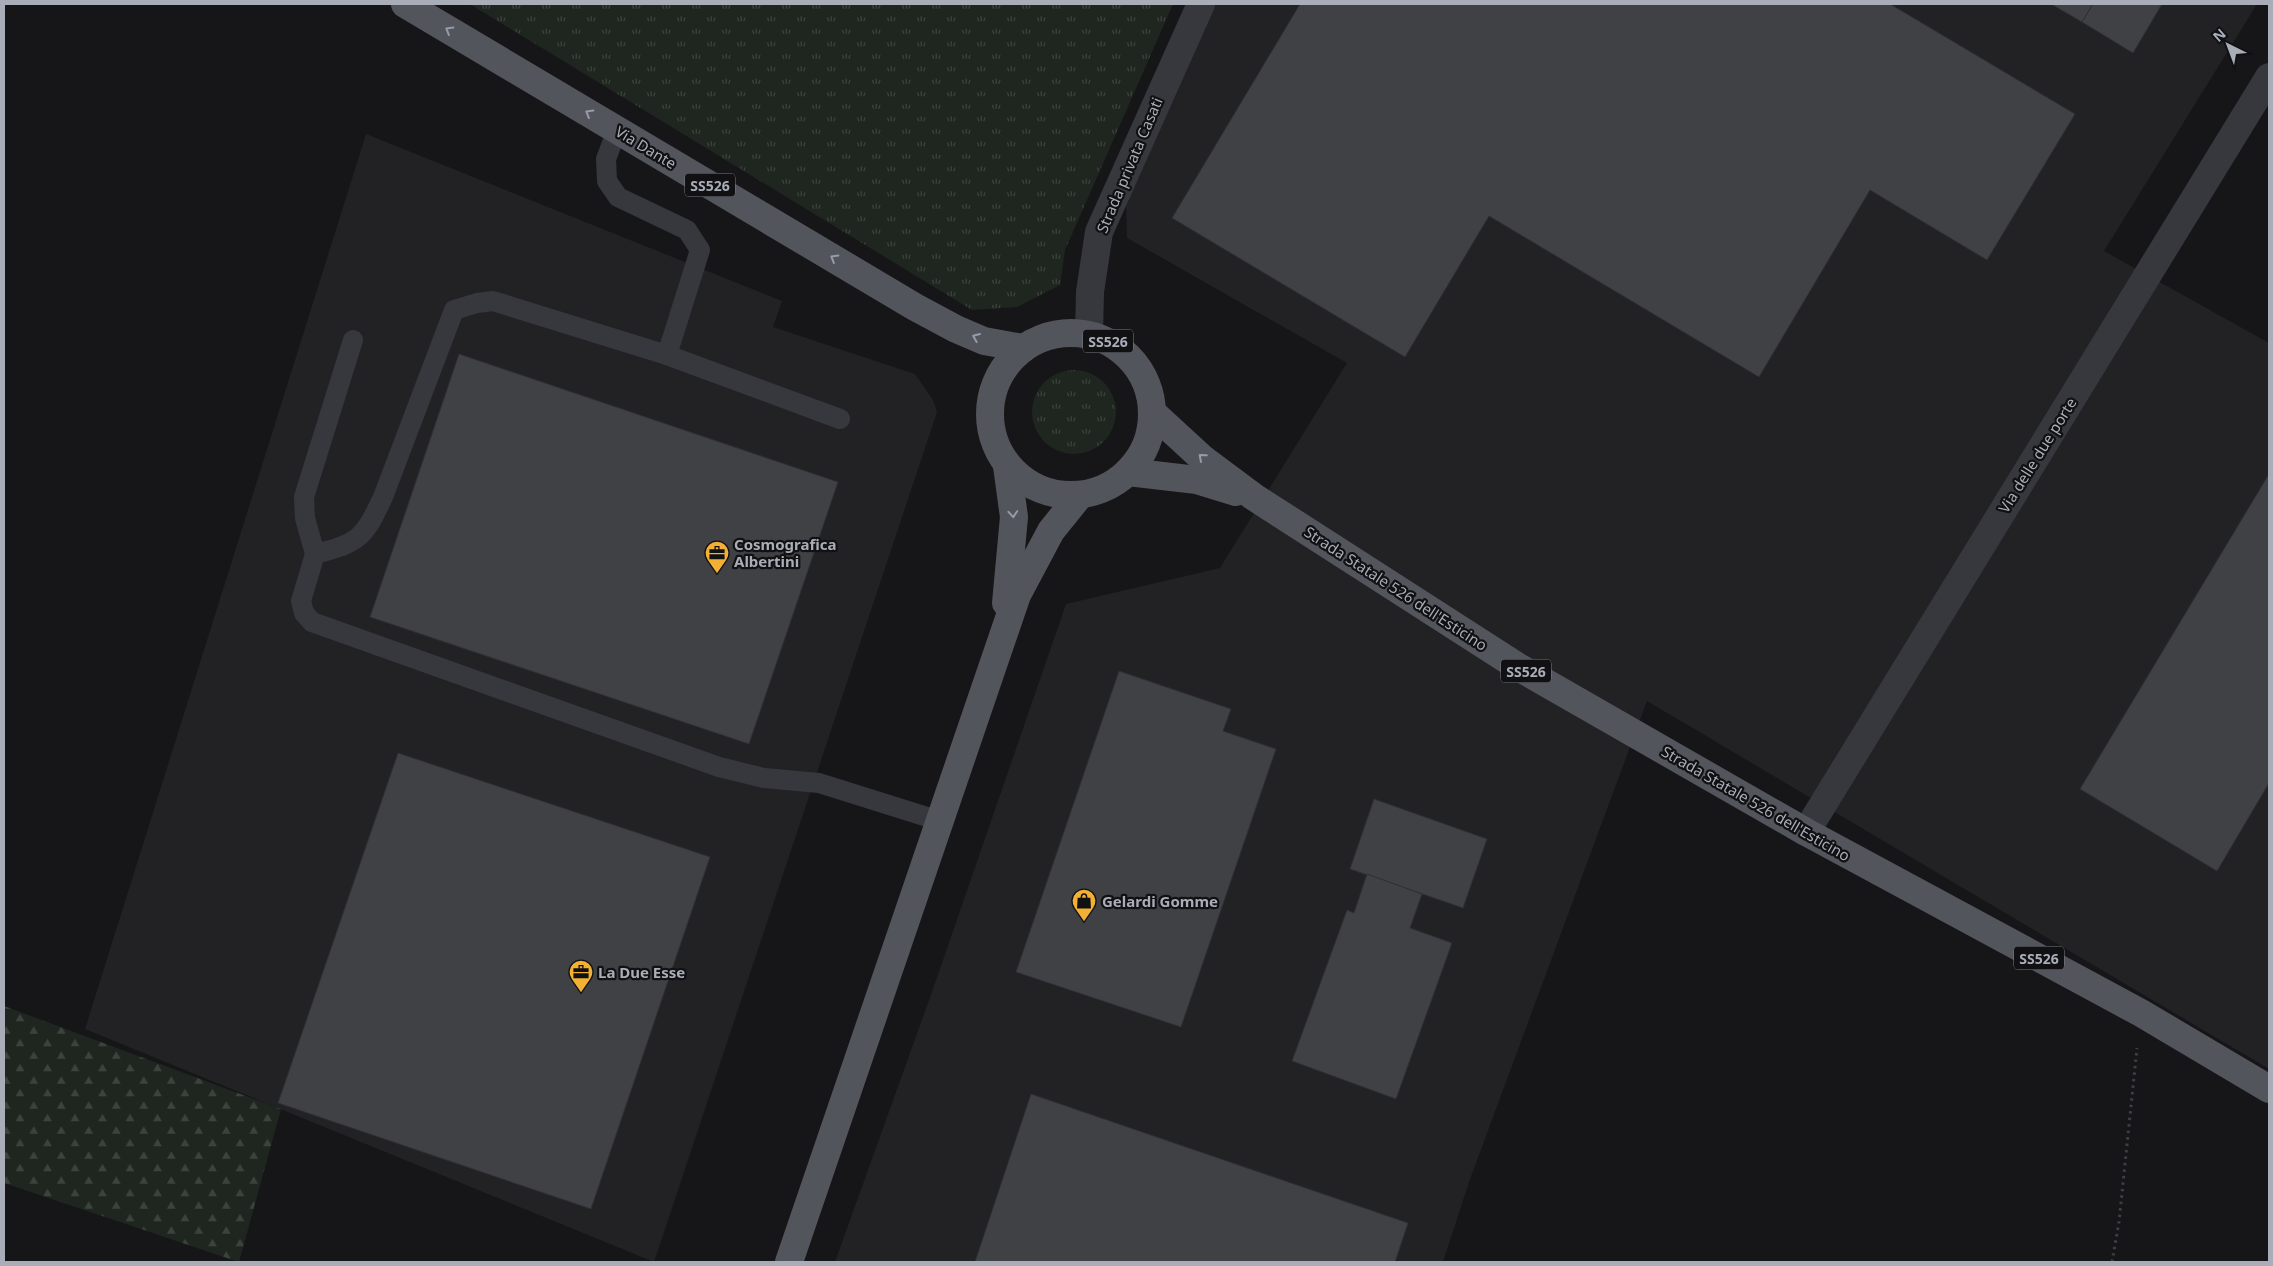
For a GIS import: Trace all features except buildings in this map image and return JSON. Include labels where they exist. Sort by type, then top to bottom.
[{"type":"main road","name":"Via Dante","points":[[405,4],[956,329],[984,341],[1023,348]]},
{"type":"main road","name":"SS526","points":[[1060,333],[1089,334],[1116,346],[1134,362],[1148,386],[1153,414],[1148,441],[1140,458],[1128,472],[1106,488],[1080,495],[1052,494],[1022,480],[1007,466],[996,447],[991,433],[990,403],[998,375],[1008,361],[1023,348],[1045,336],[1060,333]]},
{"type":"main road","name":"Strada Statale 526 dell'Esticino","points":[[1153,414],[1203,459],[1254,497],[1520,668],[1806,832],[2141,1012],[2269,1089]]},
{"type":"main road","points":[[1002,639],[1014,518],[1007,466]]},
{"type":"main road","name":"Strada Statale 526 dell'Esticino","points":[[1128,472],[1197,480],[1254,497]]},
{"type":"main road","points":[[789,1262],[1017,595],[1051,531],[1080,495]]},
{"type":"street","name":"Strada privata Casati","points":[[1089,334],[1090,292],[1099,232],[1201,4]]},
{"type":"street","name":"Via delle due porte","points":[[1806,832],[2269,77]]},
{"type":"lane","points":[[617,130],[606,159],[607,181],[618,198],[687,230],[700,250],[667,355]]},
{"type":"lane","points":[[315,554],[340,548],[356,540],[369,526],[383,497],[454,310],[477,302],[493,301],[667,355],[840,419]]},
{"type":"lane","points":[[353,340],[304,496],[305,518],[315,554],[301,601],[304,613],[312,622],[719,766],[764,778],[819,783],[940,821]]},
{"type":"path","points":[[2112,1262],[2119,1222],[2141,1012]]},
{"type":"shaded area","points":[[1215,4],[2257,4],[2104,251],[2269,343],[2269,1069],[1647,701],[1469,1182],[1443,1262],[835,1262],[933,989],[1066,604],[1220,568],[1347,363],[1127,238],[1126,202]]},
{"type":"shaded area","points":[[366,134],[782,301],[773,327],[915,374],[933,400],[937,412],[654,1262],[85,1029]]},
{"type":"green space","points":[[470,4],[1173,4],[1065,250],[1060,285],[1017,307],[972,310]]},
{"type":"green space","points":[[1074,370],[1090,373],[1104,382],[1113,396],[1116,412],[1113,428],[1104,442],[1090,451],[1074,454],[1058,451],[1044,442],[1035,428],[1032,412],[1035,396],[1044,382],[1058,373]]},
{"type":"green space","points":[[4,1006],[281,1109],[239,1262],[4,1183]]},
{"type":"place","name":"Cosmografica Albertini","points":[[717,574]]},
{"type":"place","name":"Gelardi Gomme","points":[[1084,922]]},
{"type":"place","name":"La Due Esse","points":[[581,993]]}]
